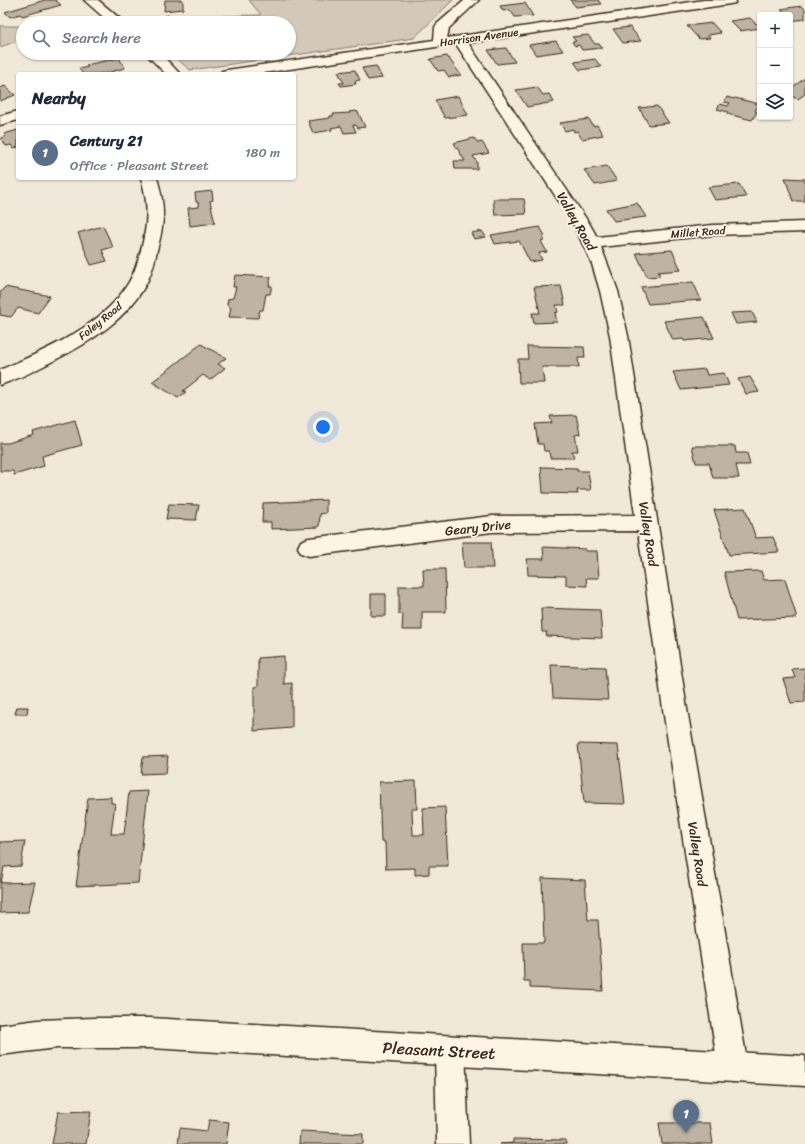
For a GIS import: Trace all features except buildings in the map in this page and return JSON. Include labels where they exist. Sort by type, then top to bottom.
[{"type":"street","points":[[90,0],[109,16]]},
{"type":"street","points":[[450,41],[442,27],[473,0]]},
{"type":"street","name":"Harrison Avenue","points":[[241,72],[700,2],[730,0]]},
{"type":"street","name":"Valley Road","points":[[450,41],[563,195],[591,243],[607,281],[613,304],[733,1067]]},
{"type":"street","points":[[159,60],[171,72]]},
{"type":"street","points":[[0,121],[16,117]]},
{"type":"street","name":"Foley Road","points":[[0,378],[31,365],[73,342],[105,320],[130,294],[141,275],[156,222],[156,204],[150,180]]},
{"type":"street","name":"Millet Road","points":[[591,243],[706,231],[805,227]]},
{"type":"street","name":"Geary Drive","points":[[309,547],[492,524],[648,523]]},
{"type":"street","points":[[0,1031],[73,1032]]},
{"type":"street","points":[[0,1040],[33,1034],[73,1032]]},
{"type":"street","name":"Pleasant Street","points":[[73,1032],[152,1033],[805,1071]]},
{"type":"street","points":[[450,1050],[453,1144]]},
{"type":"shaded area","points":[[249,0],[453,0],[414,38],[296,55],[296,16],[214,16],[261,15]]},
{"type":"shaded area","points":[[0,26],[16,26],[16,41],[0,47]]},
{"type":"shaded area","points":[[178,60],[260,60],[190,70]]},
{"type":"place","name":"Century 21","points":[[686,1133]]}]
